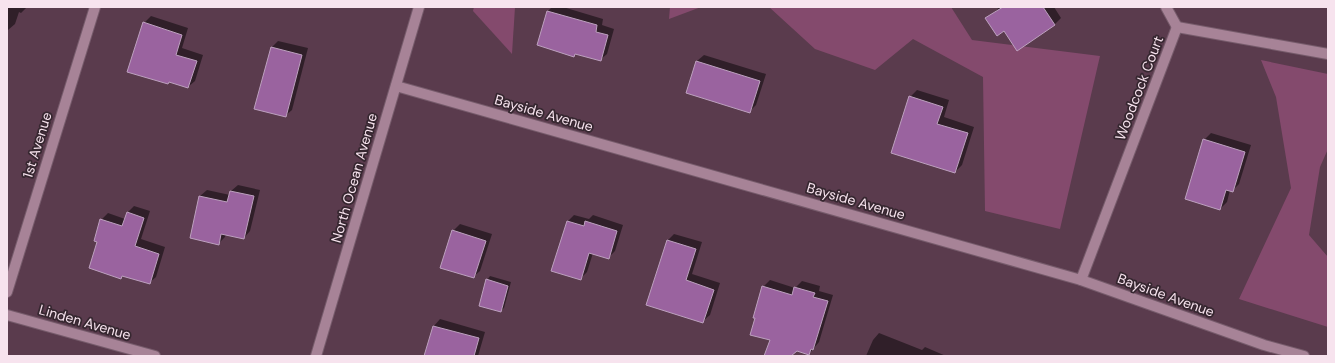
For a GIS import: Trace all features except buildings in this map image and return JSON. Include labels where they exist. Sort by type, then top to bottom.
[{"type":"street","name":"1st Avenue","points":[[7,292],[95,7]]},
{"type":"street","name":"North Ocean Avenue","points":[[316,356],[419,7]]},
{"type":"street","points":[[1166,7],[1177,27]]},
{"type":"street","name":"Woodcock Court","points":[[1081,280],[1177,27],[1328,54]]},
{"type":"street","name":"Bayside Avenue","points":[[396,86],[1081,280],[1264,345],[1304,356]]},
{"type":"street","name":"Linden Avenue","points":[[7,315],[155,356]]},
{"type":"shaded area","points":[[474,7],[515,7],[512,54],[473,11]]},
{"type":"shaded area","points":[[670,7],[701,7],[669,19]]},
{"type":"shaded area","points":[[769,7],[951,7],[972,40],[1100,56],[1060,229],[985,211],[983,77],[913,39],[875,70],[815,49]]},
{"type":"shaded area","points":[[1261,60],[1328,74],[1328,149],[1320,167],[1309,235],[1328,257],[1328,327],[1239,299],[1291,188],[1276,97]]}]
